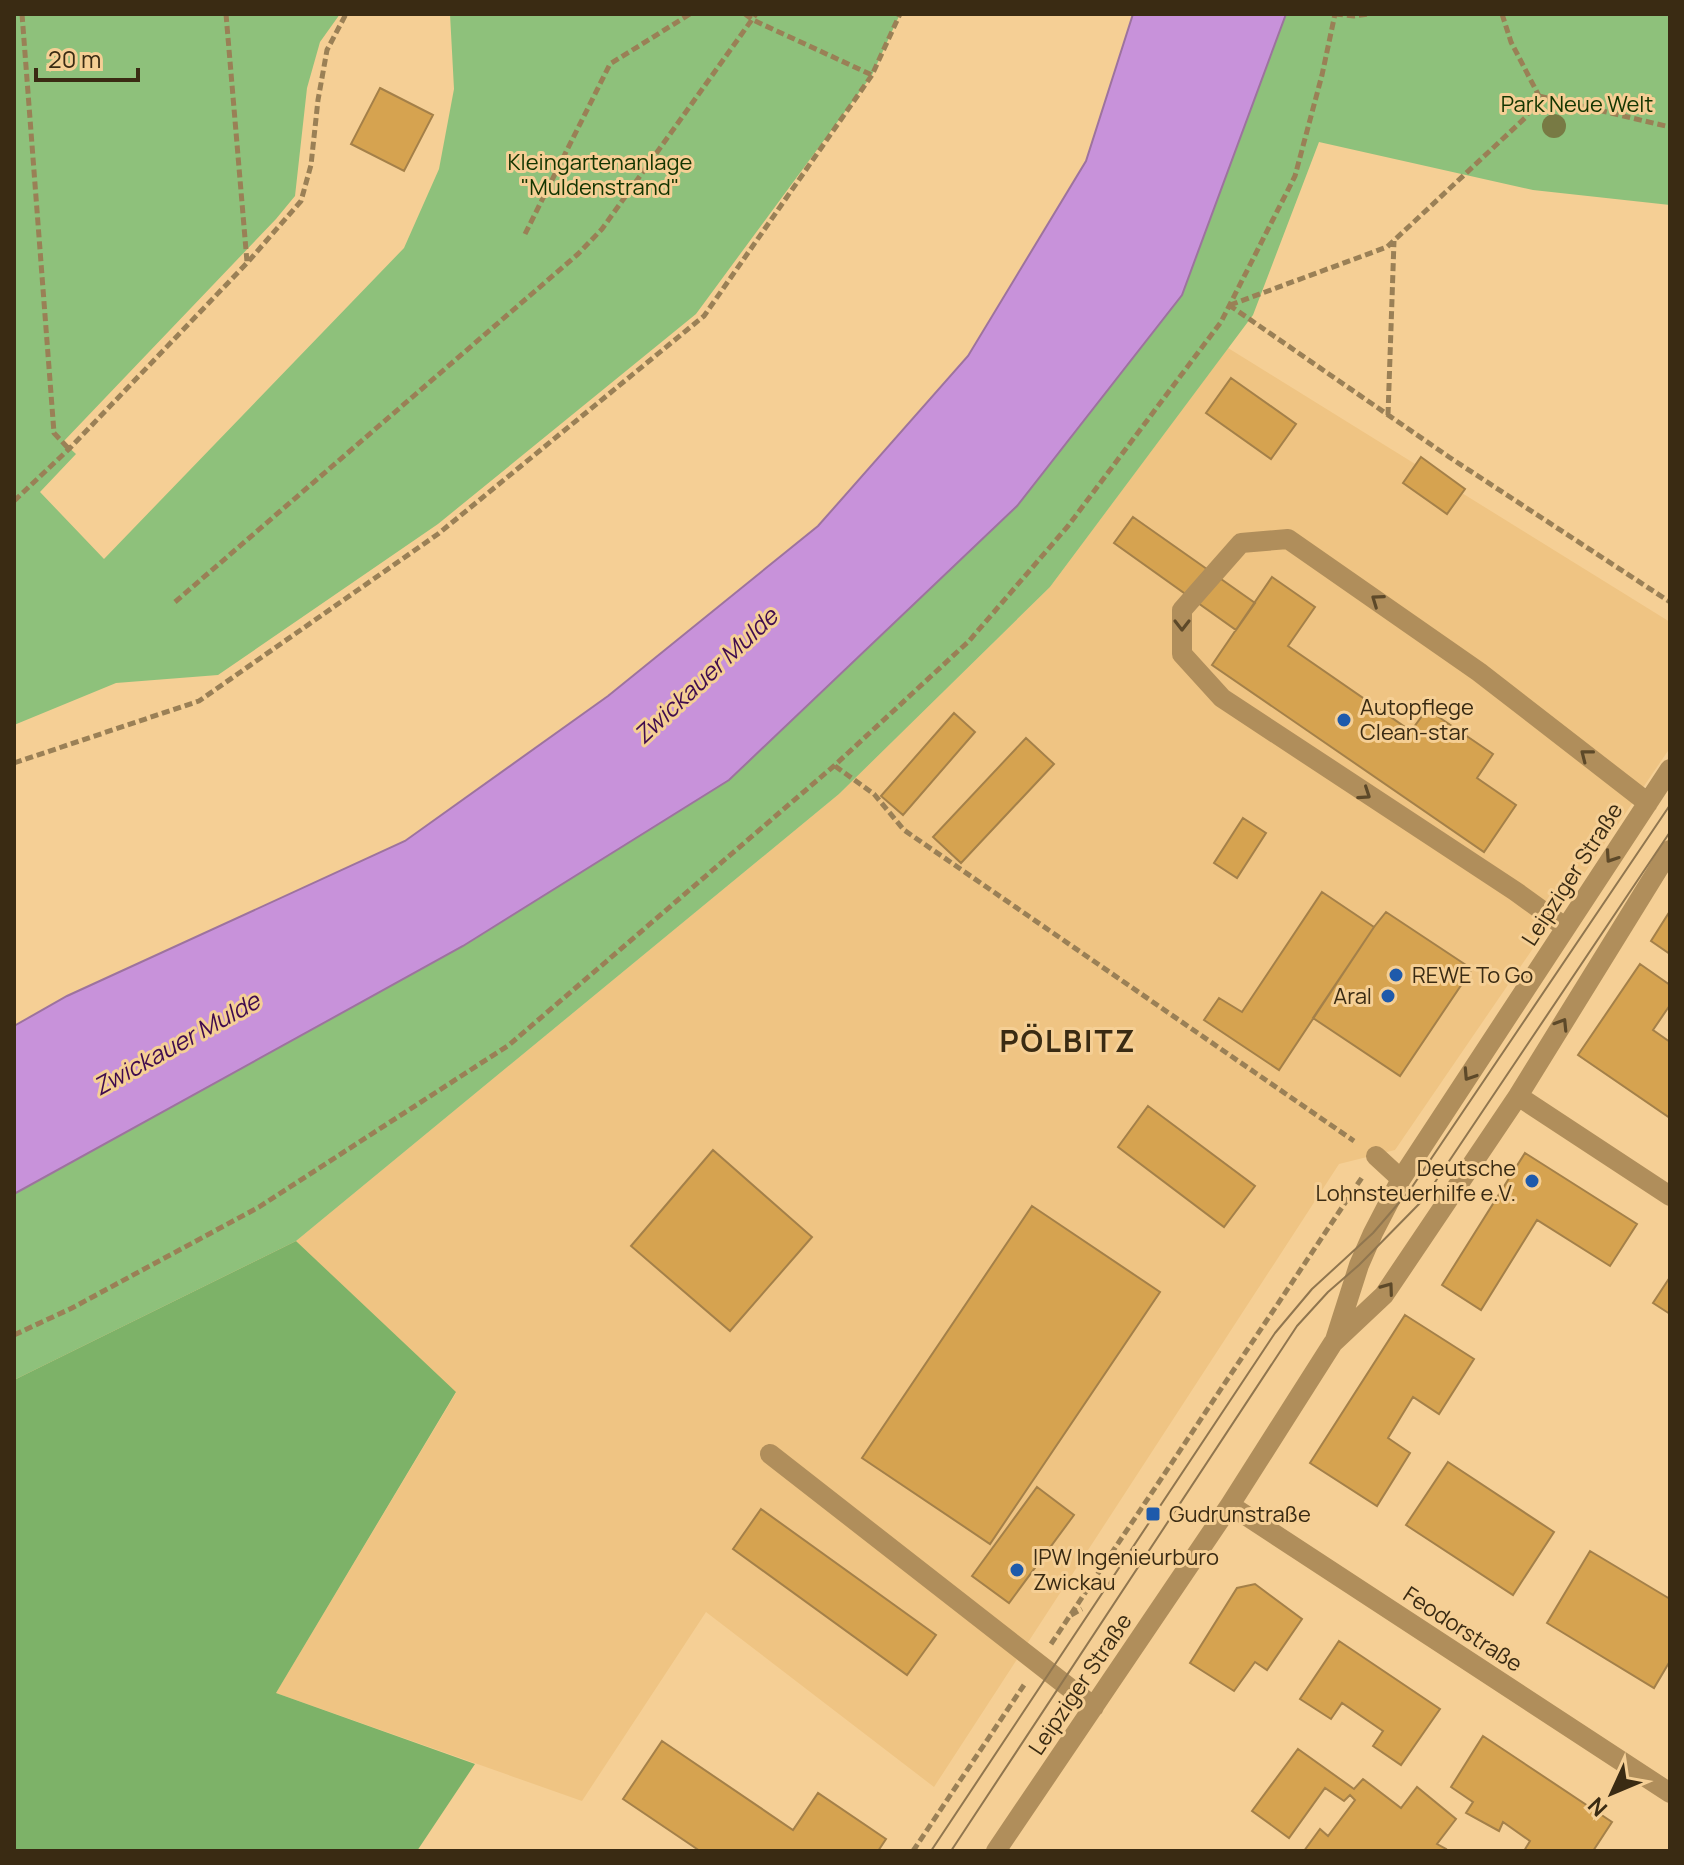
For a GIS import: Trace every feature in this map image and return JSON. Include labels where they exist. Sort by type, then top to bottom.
[{"type":"street","points":[[1565,927],[1222,698],[1182,654],[1182,610],[1241,543],[1288,539],[1479,672],[1648,803]]},
{"type":"street","name":"Leipziger Straße","points":[[996,1851],[1230,1505],[1333,1343],[1359,1265],[1401,1179],[1670,769]]},
{"type":"street","name":"Leipziger Straße","points":[[1333,1343],[1384,1295],[1518,1096],[1670,850]]},
{"type":"street","points":[[1518,1096],[1670,1196]]},
{"type":"street","points":[[1376,1156],[1401,1179]]},
{"type":"street","points":[[770,1454],[1094,1707]]},
{"type":"street","name":"Feodorstraße","points":[[1230,1505],[1670,1793]]},
{"type":"path","points":[[22,14],[54,433],[69,449]]},
{"type":"path","points":[[226,14],[247,263]]},
{"type":"path","points":[[14,501],[69,449],[247,263],[301,201],[311,165],[327,50],[346,14]]},
{"type":"path","points":[[525,234],[610,64],[690,14]]},
{"type":"path","points":[[745,14],[872,75]]},
{"type":"path","points":[[14,763],[199,701],[438,534],[704,316],[872,75],[900,14]]},
{"type":"path","points":[[14,1335],[72,1308],[259,1207],[509,1045],[835,765],[969,641],[1068,526],[1221,322],[1295,176],[1335,14],[1369,14]]},
{"type":"path","points":[[1502,14],[1511,42],[1539,96],[1670,127]]},
{"type":"path","points":[[175,602],[578,254],[602,229],[754,17]]},
{"type":"path","points":[[1229,305],[1387,247],[1525,118],[1539,96]]},
{"type":"path","points":[[1388,416],[1394,240]]},
{"type":"path","points":[[1229,305],[1388,416],[1670,602]]},
{"type":"path","points":[[835,765],[874,794],[904,830],[1376,1156],[913,1851]]},
{"type":"path","points":[[1190,1445],[1192,1432]]},
{"type":"path","points":[[1070,1616],[1082,1609]]},
{"type":"shaded area","points":[[1228,348],[1670,622],[1670,748],[1395,1150],[1339,1164],[934,1787],[706,1612],[582,1801],[276,1693],[456,1393],[296,1241],[839,794],[1050,587]]},
{"type":"green space","name":"Kleingartenanlage \"Muldenstrand\"","points":[[14,14],[340,14],[320,42],[307,88],[295,196],[63,442],[76,454],[40,492],[104,559],[404,248],[439,169],[454,89],[450,14],[900,14],[872,75],[696,314],[438,524],[218,675],[116,683],[14,725]]},
{"type":"green space","name":"Park Neue Welt","points":[[1286,14],[1670,14],[1670,205],[1533,190],[1319,142],[1253,315],[1050,587],[839,794],[296,1241],[14,1380],[14,1194],[463,946],[729,780],[1017,506],[1182,295]]},
{"type":"green space","points":[[296,1241],[456,1392],[276,1693],[475,1764],[417,1851],[14,1851],[14,1380]]},
{"type":"water","name":"Zwickauer Mulde","points":[[1133,14],[1286,14],[1182,295],[1017,506],[729,780],[463,946],[14,1194],[14,1026],[67,996],[405,841],[608,696],[818,526],[968,356],[1086,161]]},
{"type":"building","points":[[380,88],[433,115],[404,171],[351,144]]},
{"type":"building","points":[[1231,378],[1296,424],[1271,459],[1206,413]]},
{"type":"building","points":[[1421,457],[1465,489],[1447,514],[1403,483]]},
{"type":"building","points":[[1133,517],[1255,603],[1236,630],[1114,543]]},
{"type":"building","name":"Autopflege Clean-star","points":[[1272,577],[1315,607],[1288,646],[1411,731],[1427,709],[1493,754],[1477,778],[1516,805],[1484,852],[1212,665]]},
{"type":"building","points":[[954,713],[975,732],[903,815],[881,796]]},
{"type":"building","points":[[1026,738],[1054,764],[961,863],[933,837]]},
{"type":"building","points":[[1243,818],[1266,833],[1237,878],[1214,863]]},
{"type":"building","points":[[1322,892],[1374,927],[1279,1070],[1204,1020],[1219,998],[1242,1012]]},
{"type":"building","points":[[1670,911],[1670,954],[1651,941]]},
{"type":"building","points":[[1386,912],[1472,969],[1400,1076],[1313,1018]]},
{"type":"building","points":[[1640,964],[1670,985],[1670,1005],[1653,1030],[1670,1042],[1670,1118],[1578,1055]]},
{"type":"building","points":[[1148,1106],[1255,1186],[1224,1227],[1118,1147]]},
{"type":"building","points":[[713,1150],[812,1237],[730,1331],[631,1246]]},
{"type":"building","points":[[1525,1153],[1637,1224],[1610,1266],[1537,1220],[1481,1310],[1442,1285]]},
{"type":"building","points":[[1032,1206],[1160,1292],[990,1544],[862,1458]]},
{"type":"building","points":[[1670,1277],[1670,1314],[1653,1303]]},
{"type":"building","points":[[1405,1315],[1474,1359],[1439,1414],[1413,1397],[1388,1438],[1410,1453],[1377,1506],[1310,1463]]},
{"type":"building","points":[[1448,1462],[1554,1532],[1513,1595],[1406,1525]]},
{"type":"building","points":[[1037,1487],[1074,1515],[1009,1603],[972,1576]]},
{"type":"building","points":[[761,1509],[936,1635],[907,1675],[733,1549]]},
{"type":"building","points":[[1590,1551],[1670,1599],[1670,1661],[1654,1688],[1547,1623]]},
{"type":"building","points":[[1255,1584],[1302,1619],[1267,1670],[1255,1662],[1234,1691],[1190,1663],[1237,1588]]},
{"type":"building","points":[[1339,1641],[1440,1709],[1401,1765],[1373,1746],[1383,1731],[1342,1703],[1331,1719],[1300,1699]]},
{"type":"building","points":[[1483,1736],[1612,1822],[1593,1851],[1524,1851],[1530,1841],[1503,1822],[1499,1831],[1466,1813],[1473,1802],[1451,1787]]},
{"type":"building","points":[[662,1741],[793,1830],[818,1793],[886,1839],[878,1851],[700,1851],[623,1799]]},
{"type":"building","points":[[1298,1749],[1354,1789],[1363,1779],[1401,1808],[1417,1787],[1456,1819],[1437,1844],[1445,1851],[1304,1851],[1320,1829],[1328,1836],[1355,1800],[1350,1795],[1344,1801],[1325,1788],[1289,1838],[1252,1811]]},
{"type":"tram line","points":[[931,1851],[1275,1333],[1312,1289],[1373,1233],[1410,1190],[1670,805]]},
{"type":"tram line","points":[[951,1851],[1297,1326],[1423,1200],[1670,832]]},
{"type":"place","name":"Autopflege Clean-star","points":[[1344,720]]},
{"type":"place","name":"REWE To Go","points":[[1396,975]]},
{"type":"place","name":"Aral","points":[[1388,996]]},
{"type":"place","name":"Deutsche Lohnsteuerhilfe e.V.","points":[[1532,1181]]},
{"type":"place","name":"Gudrunstraße","points":[[1153,1514]]},
{"type":"place","name":"IPW Ingenieurburo Zwickau","points":[[1017,1570]]},
{"type":"district","name":"PÖLBITZ","points":[[1068,1040]]}]
